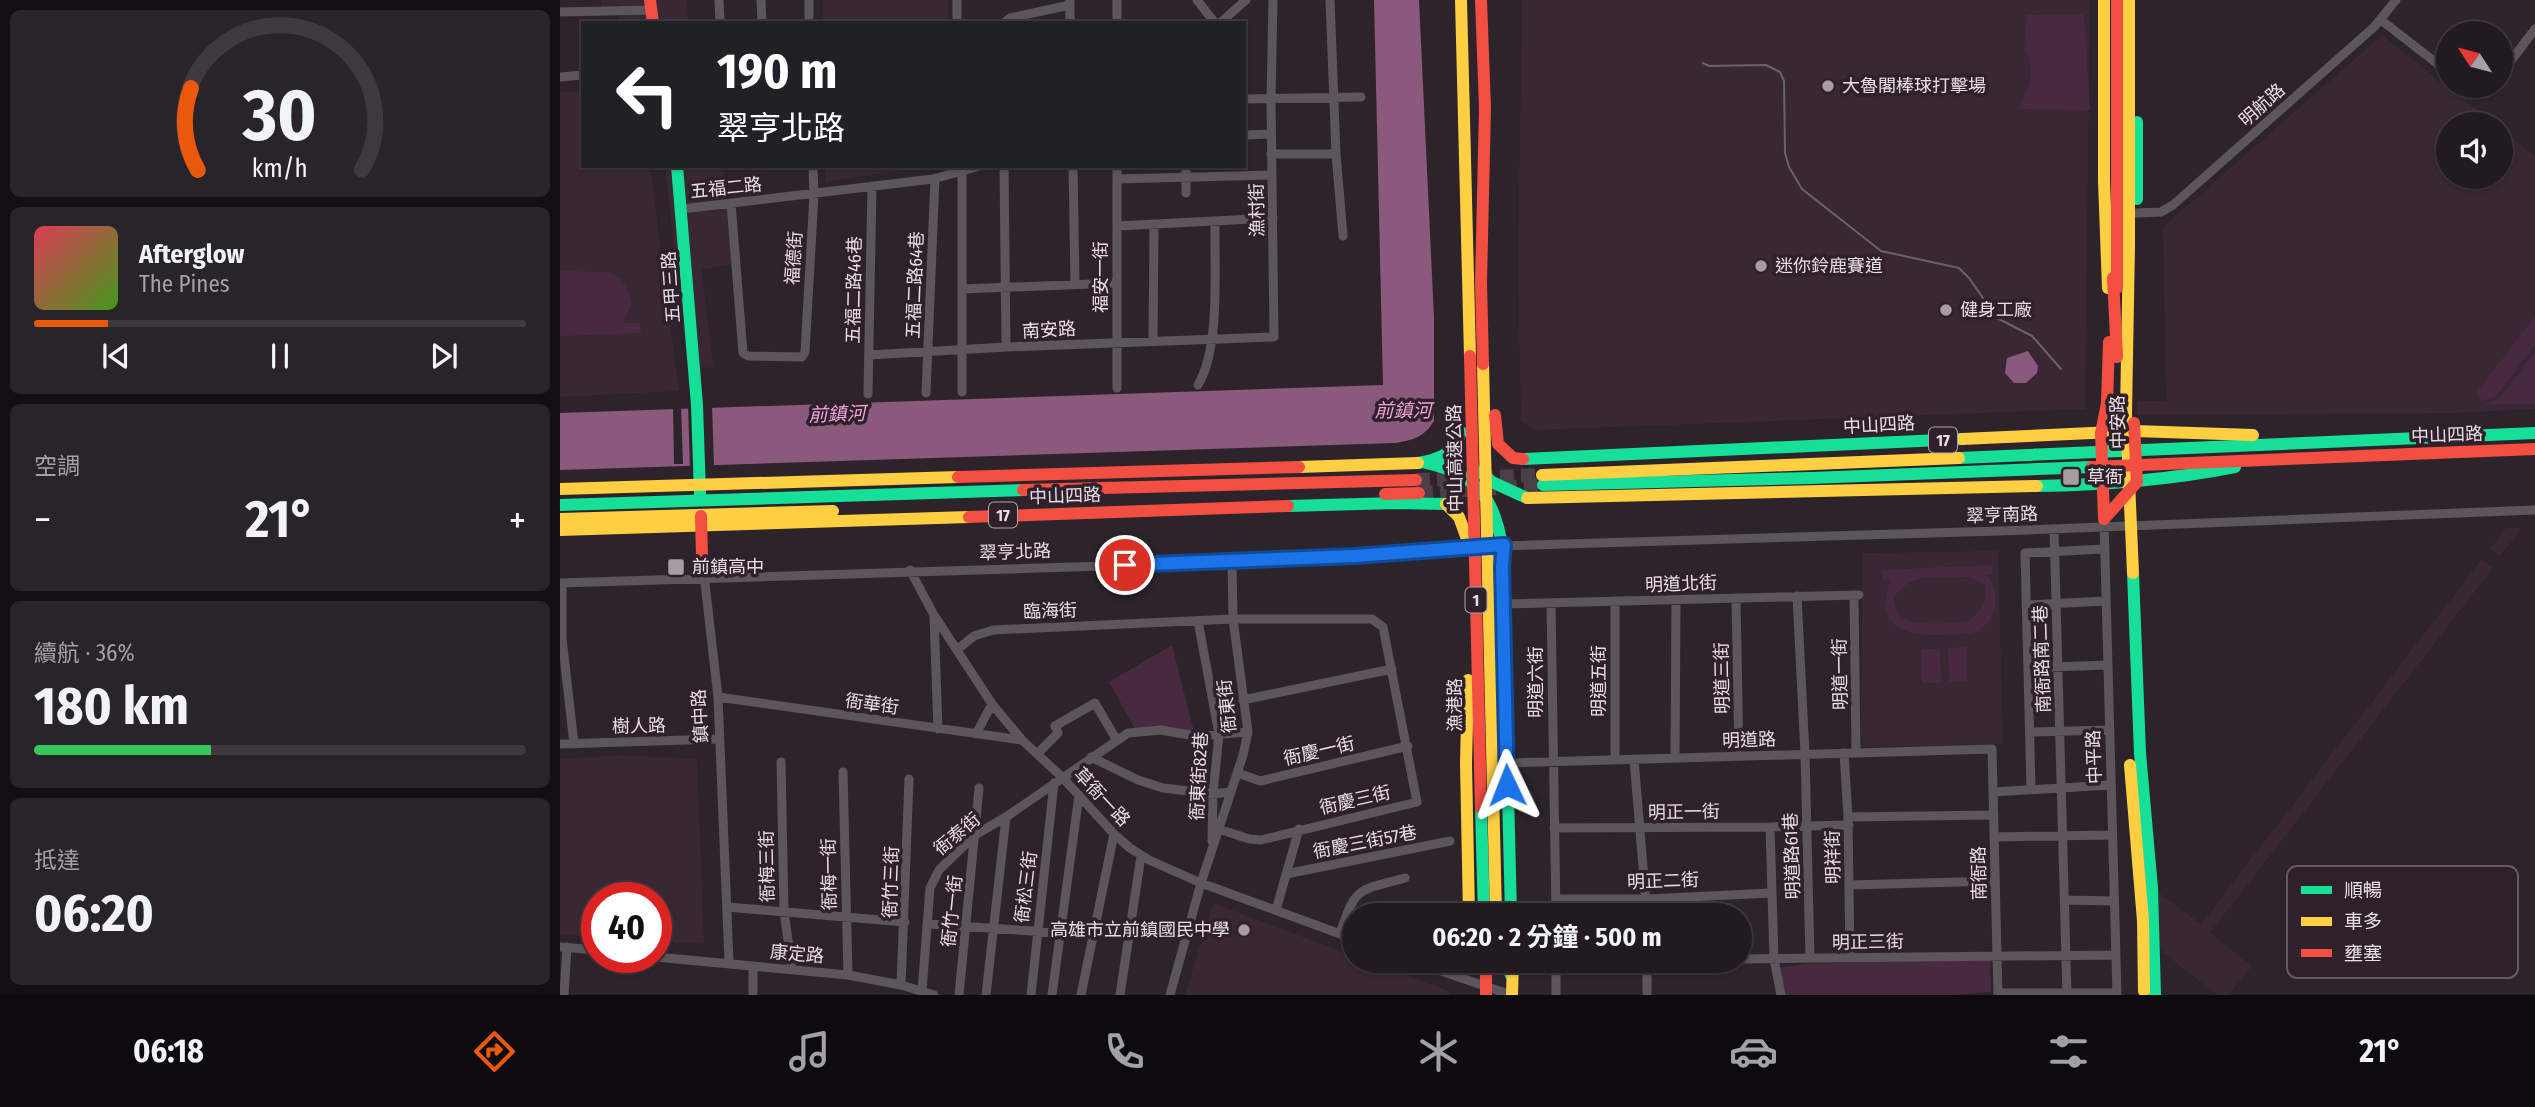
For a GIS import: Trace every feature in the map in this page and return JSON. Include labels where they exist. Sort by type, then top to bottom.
[{"type":"main road","name":"中山高速公路","points":[[1461,0],[1464,121],[1475,283],[1483,612],[1495,903]]},
{"type":"main road","name":"中山高速公路","points":[[1475,283],[1485,108],[1481,0]]},
{"type":"main road","name":"中安路","points":[[2104,0],[2105,205],[2109,323]]},
{"type":"main road","name":"中安路","points":[[2137,0],[2137,482]]},
{"type":"main road","points":[[2120,4],[2122,363],[2126,413],[2132,797],[2143,921],[2144,995]]},
{"type":"main road","name":"中安路","points":[[2104,522],[2101,433],[2107,403],[2120,4]]},
{"type":"main road","name":"中安路","points":[[2120,4],[2126,282],[2135,325]]},
{"type":"main road","name":"中山四路","points":[[1485,108],[1496,434],[1497,444],[1513,458],[1523,460],[2135,431],[2363,439]]},
{"type":"main road","points":[[1418,463],[1447,456],[1460,440],[1457,225],[1464,121]]},
{"type":"main road","name":"五甲三路","points":[[677,168],[697,405],[699,468]]},
{"type":"main road","name":"中山四路","points":[[1461,432],[1463,446],[1476,467],[1492,482],[1527,498],[2103,485],[2196,475],[2276,458]]},
{"type":"main road","name":"中山四路","points":[[2535,433],[2136,449],[1542,480],[1811,478],[2535,449]]},
{"type":"main road","points":[[1418,463],[1459,473],[1480,492],[1497,514],[1504,545],[1503,604],[1511,903]]},
{"type":"main road","name":"中山四路","points":[[560,489],[1418,463]]},
{"type":"main road","name":"鎮中路","points":[[699,468],[702,557]]},
{"type":"main road","points":[[2104,522],[2137,482]]},
{"type":"main road","name":"中山四路","points":[[560,505],[1140,486],[1417,486],[1138,504],[701,520],[560,530]]},
{"type":"main road","name":"中山四路","points":[[560,519],[701,520],[1382,503],[1446,504]]},
{"type":"main road","name":"漁港路","points":[[1446,504],[1454,507],[1460,517],[1471,548],[1477,903]]},
{"type":"main road","name":"中山高速公路","points":[[1483,612],[1484,903]]},
{"type":"main road","points":[[1483,612],[1500,664],[1503,903]]},
{"type":"main road","points":[[1469,903],[1468,677],[1483,612]]},
{"type":"main road","points":[[2130,629],[2154,932],[2155,995]]},
{"type":"main road","points":[[1497,973],[1497,995]]},
{"type":"main road","points":[[1510,973],[1512,977]]},
{"type":"main road","points":[[1512,973],[1512,995]]},
{"type":"street","points":[[719,0],[720,21]]},
{"type":"street","points":[[761,0],[762,21]]},
{"type":"street","points":[[809,0],[809,21]]},
{"type":"street","points":[[957,0],[957,21]]},
{"type":"street","points":[[1117,0],[1117,21]]},
{"type":"street","points":[[1197,0],[1216,21]]},
{"type":"street","points":[[1220,21],[1246,0]]},
{"type":"street","name":"漁村街","points":[[1273,0],[1271,154],[1274,337]]},
{"type":"street","points":[[1330,0],[1336,154],[1343,236]]},
{"type":"street","name":"明航路","points":[[2136,213],[2161,212],[2168,209],[2381,20],[2396,0]]},
{"type":"street","points":[[1006,21],[1070,3],[1070,21]]},
{"type":"street","points":[[560,12],[652,11]]},
{"type":"street","points":[[2381,20],[2436,63]]},
{"type":"street","points":[[2513,58],[2535,29]]},
{"type":"street","points":[[560,77],[581,75]]},
{"type":"street","points":[[1246,99],[1361,97]]},
{"type":"street","points":[[1246,135],[1271,134]]},
{"type":"street","points":[[1271,154],[1336,154]]},
{"type":"street","name":"福德街","points":[[731,203],[743,353],[748,356],[800,358],[805,352],[814,195],[813,168]]},
{"type":"street","name":"南安路","points":[[1004,168],[1006,348],[1274,337]]},
{"type":"street","points":[[1073,168],[1075,284]]},
{"type":"street","name":"福安一街","points":[[1117,168],[1117,388]]},
{"type":"street","points":[[1186,168],[1186,193]]},
{"type":"street","points":[[961,169],[962,392]]},
{"type":"street","name":"五福二路","points":[[682,209],[814,195],[935,178],[961,169]]},
{"type":"street","points":[[1117,179],[1272,175]]},
{"type":"street","name":"五福二路64巷","points":[[926,393],[935,178]]},
{"type":"street","name":"五福二路46巷","points":[[868,394],[872,186]]},
{"type":"street","points":[[1117,226],[1273,218]]},
{"type":"street","points":[[1198,385],[1205,373],[1213,340],[1215,221]]},
{"type":"street","points":[[1153,341],[1154,224]]},
{"type":"street","points":[[962,289],[1117,283]]},
{"type":"street","points":[[869,355],[1006,348]]},
{"type":"street","name":"翠亨南路","points":[[1471,548],[2054,528],[2104,522],[2535,510]]},
{"type":"street","name":"中平路","points":[[2104,522],[2117,994]]},
{"type":"street","name":"南衙路南二巷","points":[[2054,528],[2067,994]]},
{"type":"street","name":"翠亨北路","points":[[561,583],[1232,562],[1471,548]]},
{"type":"street","points":[[2055,551],[2104,549]]},
{"type":"street","name":"南衙路南二巷","points":[[2031,789],[2025,553],[2055,551]]},
{"type":"street","name":"鎮中路","points":[[702,557],[718,697],[729,962]]},
{"type":"street","name":"衙東街","points":[[1170,995],[1201,883],[1248,732],[1233,619],[1232,562]]},
{"type":"street","name":"草衙一路","points":[[910,570],[934,615],[992,704],[1058,780],[1079,795],[1114,834],[1141,856],[1201,883],[1340,934]]},
{"type":"street","points":[[561,583],[561,638],[574,744]]},
{"type":"street","name":"明道北街","points":[[1503,604],[1856,595]]},
{"type":"street","name":"明道一街","points":[[1856,595],[1856,753]]},
{"type":"street","name":"明道路61巷","points":[[1797,596],[1810,958]]},
{"type":"street","name":"明道三街","points":[[1736,598],[1739,756]]},
{"type":"street","name":"明道五街","points":[[1615,601],[1615,760]]},
{"type":"street","points":[[1675,758],[1676,601]]},
{"type":"street","points":[[2026,606],[2106,601]]},
{"type":"street","name":"明道六街","points":[[1551,603],[1554,828]]},
{"type":"street","points":[[934,615],[937,729]]},
{"type":"street","name":"臨海街","points":[[958,649],[974,636],[993,629],[1233,619],[1372,619],[1383,627],[1392,669]]},
{"type":"street","name":"衙東街82巷","points":[[1198,621],[1219,734],[1213,794],[1212,851]]},
{"type":"street","points":[[2028,668],[2108,665]]},
{"type":"street","points":[[1242,700],[1392,669],[1408,747]]},
{"type":"street","name":"衙華街","points":[[718,697],[1022,740]]},
{"type":"street","points":[[1037,754],[1058,733],[1055,726],[1095,703],[1116,739],[1135,731],[1161,730],[1195,736],[1248,732]]},
{"type":"street","points":[[976,734],[992,704]]},
{"type":"street","points":[[2030,732],[2109,730]]},
{"type":"street","name":"衙泰街","points":[[922,991],[930,888],[939,870],[975,835],[1006,817],[1116,739]]},
{"type":"street","name":"樹人路","points":[[560,744],[718,740]]},
{"type":"street","name":"衙慶一街","points":[[1237,773],[1260,781],[1408,747]]},
{"type":"street","name":"衙慶三街","points":[[1276,910],[1298,830],[1417,802],[1408,747]]},
{"type":"street","name":"明道路","points":[[1507,763],[1992,749]]},
{"type":"street","name":"南衙路","points":[[1992,749],[1998,994]]},
{"type":"street","points":[[1843,754],[1849,821]]},
{"type":"street","points":[[1091,757],[1138,780],[1163,788],[1213,794],[1230,792]]},
{"type":"street","points":[[1634,759],[1647,903]]},
{"type":"street","name":"衙梅三街","points":[[781,762],[784,912],[792,969]]},
{"type":"street","name":"衙梅一街","points":[[842,772],[848,975]]},
{"type":"street","name":"衙竹三街","points":[[901,985],[909,779]]},
{"type":"street","name":"衙松三街","points":[[1031,995],[1036,931],[1058,780]]},
{"type":"street","points":[[1993,792],[2111,785]]},
{"type":"street","name":"衙竹一街","points":[[959,995],[979,788]]},
{"type":"street","points":[[1052,995],[1079,795]]},
{"type":"street","name":"明祥街","points":[[1850,958],[1849,821],[1994,815]]},
{"type":"street","points":[[986,995],[1006,817]]},
{"type":"street","name":"明正一街","points":[[1554,828],[1770,827],[1849,821]]},
{"type":"street","points":[[1770,827],[1774,959],[1781,995]]},
{"type":"street","points":[[1554,828],[1556,903]]},
{"type":"street","points":[[1219,829],[1249,839],[1261,839],[1298,830]]},
{"type":"street","points":[[1082,995],[1114,834]]},
{"type":"street","points":[[1994,837],[2112,835]]},
{"type":"street","name":"衙慶三街57巷","points":[[1286,874],[1450,841]]},
{"type":"street","points":[[1120,995],[1141,856]]},
{"type":"street","points":[[1340,934],[1353,898],[1363,889],[1405,878]]},
{"type":"street","points":[[1850,884],[1995,881]]},
{"type":"street","name":"明正二街","points":[[1556,899],[1647,899],[1771,893]]},
{"type":"street","points":[[2065,900],[2114,901]]},
{"type":"street","points":[[727,908],[905,922]]},
{"type":"street","points":[[928,924],[1093,935]]},
{"type":"street","points":[[564,995],[563,947],[581,949]]},
{"type":"street","name":"明正三街","points":[[1752,959],[2116,955]]},
{"type":"street","name":"康定路","points":[[672,958],[848,975],[901,985],[934,995]]},
{"type":"street","points":[[753,966],[753,995]]},
{"type":"street","points":[[1464,973],[1481,977],[1512,995]]},
{"type":"street","points":[[1556,973],[1556,995]]},
{"type":"street","points":[[1647,973],[1647,995]]},
{"type":"street","points":[[1998,994],[2117,994]]},
{"type":"shaded area","points":[[601,0],[687,0],[688,21],[619,21],[619,5],[602,7]]},
{"type":"shaded area","points":[[823,0],[948,0],[948,21],[823,21]]},
{"type":"shaded area","points":[[1522,0],[2090,0],[2085,409],[1535,430],[1521,421],[1518,267]]},
{"type":"shaded area","points":[[2084,14],[2090,110],[2018,109],[2030,83],[2030,58],[2024,50],[2027,15]]},
{"type":"shaded area","points":[[2382,35],[2436,78],[2436,98],[2461,98],[2479,112],[2436,112],[2436,189],[2513,189],[2513,139],[2535,156],[2535,409],[2456,413],[2138,415],[2138,401],[2166,401],[2163,227]]},
{"type":"shaded area","points":[[581,91],[581,168],[650,168],[679,391],[560,397],[560,92]]},
{"type":"shaded area","points":[[665,168],[723,168],[732,264],[702,270],[713,367],[688,370]]},
{"type":"shaded area","points":[[825,168],[917,168],[825,182]]},
{"type":"shaded area","points":[[560,271],[606,272],[620,279],[632,302],[623,323],[640,323],[641,333],[560,336]]},
{"type":"shaded area","points":[[2535,316],[2535,345],[2496,396],[2481,401],[2478,391]]},
{"type":"shaded area","points":[[2535,352],[2535,404],[2484,404],[2499,399]]},
{"type":"shaded area","points":[[2506,528],[2522,528],[2500,557],[2490,549]]},
{"type":"shaded area","points":[[1998,551],[2003,744],[1861,747],[1862,553]]},
{"type":"shaded area","points":[[2481,560],[2493,568],[2210,933],[2252,966],[2229,995],[2217,995],[2159,949],[2159,893],[2201,924]]},
{"type":"shaded area","points":[[1992,565],[1993,574],[1985,575],[1996,595],[1994,611],[1985,625],[1971,633],[1928,635],[1905,630],[1889,618],[1886,596],[1890,581],[1882,579],[1882,570]],"holes":[[[1947,577],[1977,580],[1985,586],[1985,597],[1980,610],[1969,621],[1921,623],[1904,618],[1897,611],[1894,598],[1908,583],[1926,578]]]},
{"type":"shaded area","points":[[1172,645],[1194,732],[1164,726],[1135,729],[1109,682]]},
{"type":"shaded area","points":[[1967,647],[1967,682],[1949,682],[1948,648]]},
{"type":"shaded area","points":[[1922,649],[1940,649],[1941,683],[1922,683]]},
{"type":"shaded area","points":[[621,755],[697,759],[704,943],[672,942],[672,882],[581,882],[581,936],[560,934],[560,759]]},
{"type":"shaded area","name":"高雄市立前鎮國民中學","points":[[1213,903],[1342,951],[1342,973],[1400,973],[1449,991],[1449,995],[1185,995]]},
{"type":"shaded area","points":[[1990,958],[1991,992],[1954,995],[1783,995],[1777,968],[1807,964]]},
{"type":"water","name":"前鎮河","points":[[1374,0],[1419,0],[1434,318],[1434,421],[1418,437],[1395,443],[560,470],[560,413],[1383,385]]},
{"type":"water","points":[[2028,351],[2038,366],[2037,373],[2026,383],[2014,383],[2005,373],[2007,358]]},
{"type":"pier","points":[[712,404],[714,467],[690,468],[688,405]]},
{"type":"pier","points":[[673,405],[681,405],[683,464],[674,464]]},
{"type":"tunnel","points":[[1416,480],[1542,475]]},
{"type":"tunnel","points":[[1419,493],[1543,485]]},
{"type":"tram line","points":[[1703,63],[1709,66],[1766,65],[1780,72],[1784,81],[1785,153],[1789,167],[1802,189],[1881,251],[1959,268],[1997,318],[2032,336],[2061,369]]},
{"type":"traffic: fast","points":[[2137,122],[2137,199]]},
{"type":"traffic: fast","points":[[677,168],[697,405],[700,494]]},
{"type":"traffic: fast","points":[[1418,463],[1445,454],[1455,446],[1461,432]]},
{"type":"traffic: fast","points":[[1959,458],[2535,433]]},
{"type":"traffic: fast","points":[[1523,459],[1962,439]]},
{"type":"traffic: fast","points":[[1426,463],[1458,474],[1480,490],[1488,501],[1499,529],[1502,547],[1511,903]]},
{"type":"traffic: fast","points":[[1543,485],[2092,467]]},
{"type":"traffic: fast","points":[[2037,486],[2136,481],[2235,467]]},
{"type":"traffic: fast","points":[[1481,472],[1492,482],[1527,498]]},
{"type":"traffic: fast","points":[[560,505],[1023,490]]},
{"type":"traffic: fast","points":[[1288,506],[1446,504]]},
{"type":"traffic: fast","points":[[2133,573],[2140,753],[2152,888],[2155,995]]},
{"type":"traffic: fast","points":[[1481,808],[1484,903]]},
{"type":"traffic: fast","points":[[1510,973],[1512,977]]},
{"type":"traffic: slow","points":[[1461,0],[1470,356]]},
{"type":"traffic: slow","points":[[2104,0],[2104,181],[2108,288]]},
{"type":"traffic: slow","points":[[2129,0],[2126,413],[2133,573]]},
{"type":"traffic: slow","points":[[1483,364],[1496,903]]},
{"type":"traffic: slow","points":[[1962,439],[2135,431],[2253,435]]},
{"type":"traffic: slow","points":[[1542,475],[1959,458]]},
{"type":"traffic: slow","points":[[1299,467],[1418,463]]},
{"type":"traffic: slow","points":[[560,489],[958,477]]},
{"type":"traffic: slow","points":[[1527,498],[2037,486]]},
{"type":"traffic: slow","points":[[1446,504],[1459,517],[1471,550]]},
{"type":"traffic: slow","points":[[560,519],[833,511]]},
{"type":"traffic: slow","points":[[560,530],[969,517]]},
{"type":"traffic: slow","points":[[1468,680],[1466,763],[1469,903]]},
{"type":"traffic: slow","points":[[2130,765],[2143,921],[2144,991]]},
{"type":"traffic: slow","points":[[1512,995],[1513,973]]},
{"type":"traffic: jam","points":[[650,0],[653,21]]},
{"type":"traffic: jam","points":[[1481,0],[1485,108],[1481,282],[1483,364]]},
{"type":"traffic: jam","points":[[2117,0],[2117,288]]},
{"type":"traffic: jam","points":[[2113,278],[2117,357]]},
{"type":"traffic: jam","points":[[2104,519],[2101,433],[2107,403],[2109,342]]},
{"type":"traffic: jam","points":[[1470,356],[1481,808]]},
{"type":"traffic: jam","points":[[1495,415],[1498,444],[1513,458],[1523,459]]},
{"type":"traffic: jam","points":[[2104,519],[2137,482],[2134,423]]},
{"type":"traffic: jam","points":[[2092,467],[2535,449]]},
{"type":"traffic: jam","points":[[958,477],[1299,467]]},
{"type":"traffic: jam","points":[[1023,490],[1416,480]]},
{"type":"traffic: jam","points":[[1385,494],[1419,493]]},
{"type":"traffic: jam","points":[[969,517],[1288,506]]},
{"type":"traffic: jam","points":[[701,516],[702,557]]},
{"type":"traffic: jam","points":[[1486,973],[1486,995]]},
{"type":"place","name":"大魯閣棒球打擊場","points":[[1828,86]]},
{"type":"place","name":"迷你鈴鹿賽道","points":[[1761,266]]},
{"type":"place","name":"健身工廠","points":[[1946,310]]},
{"type":"place","name":"草衙","points":[[2071,477]]},
{"type":"place","name":"前鎮高中","points":[[676,567]]},
{"type":"place","name":"高雄市立前鎮國民中學","points":[[1244,930]]},
{"type":"route","points":[[1125,565],[1354,556],[1504,545],[1502,566],[1507,785]]}]
